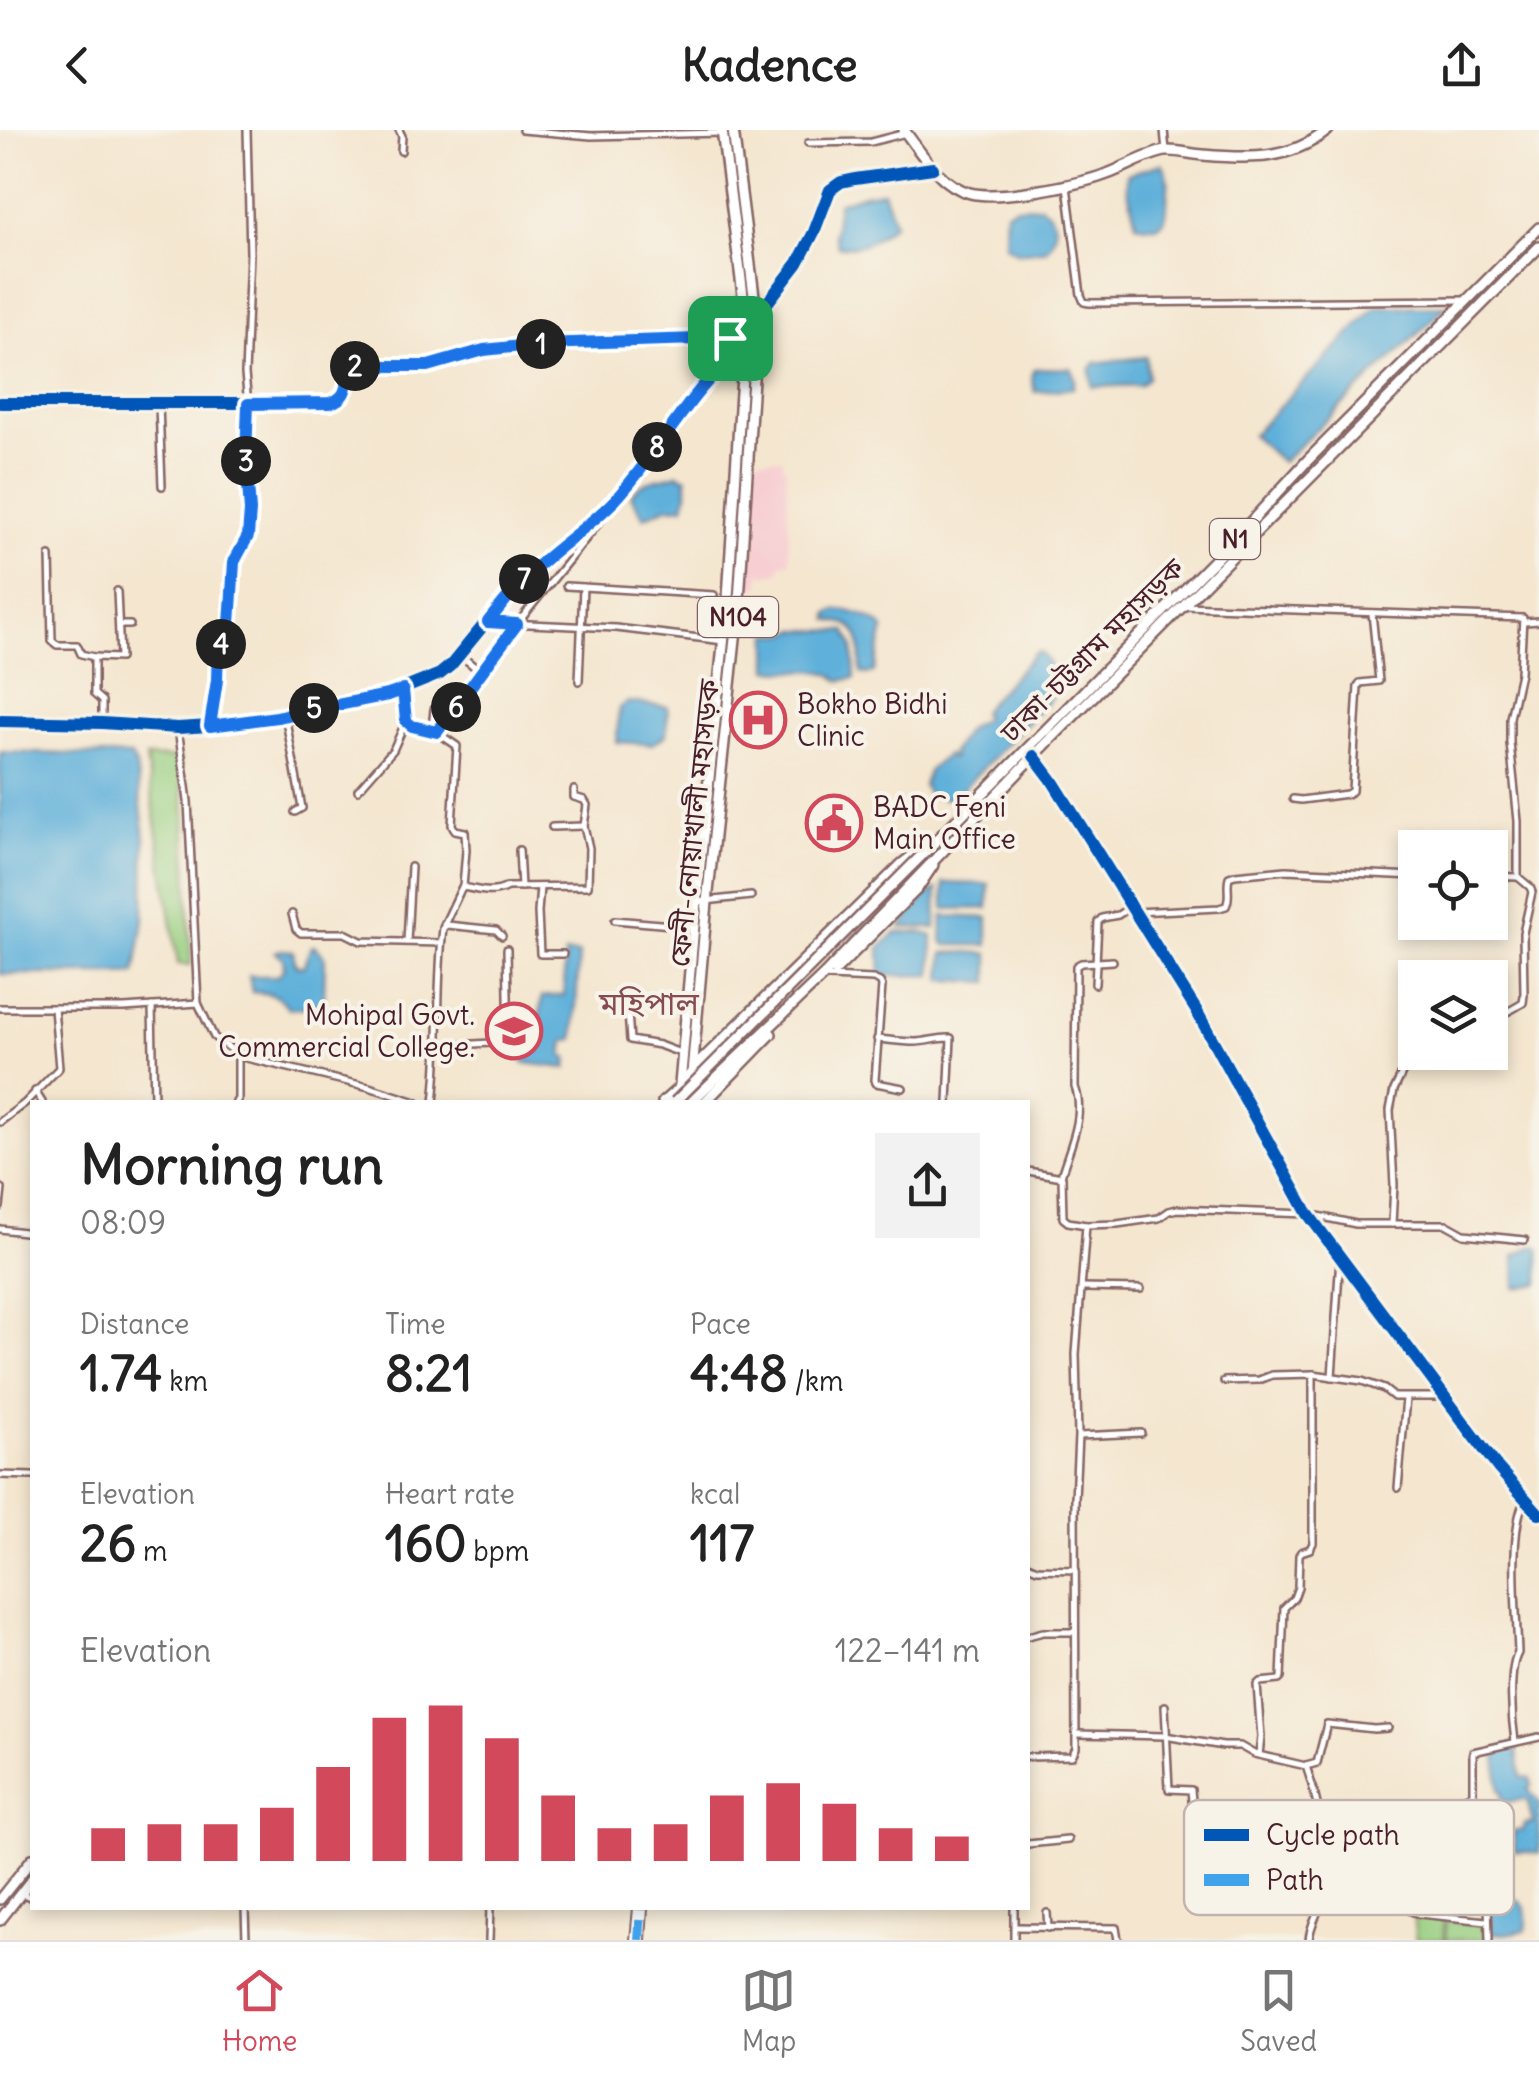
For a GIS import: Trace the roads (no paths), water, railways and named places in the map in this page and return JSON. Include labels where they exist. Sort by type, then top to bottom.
[{"type":"highway","points":[[905,132],[933,168],[969,193],[1019,193],[1104,176],[1166,151],[1242,158],[1283,154],[1314,141],[1328,130]]},
{"type":"highway","name":"ফেনী-নোয়াখালী মহাসড়ক","points":[[677,1100],[694,927],[702,902],[739,601],[756,323],[726,131]]},
{"type":"highway","name":"ফেনী-নোয়াখালী মহাসড়ক","points":[[690,1100],[744,344],[743,295],[726,131]]},
{"type":"highway","name":"ঢাকা-চট্টগ্রাম মহাসড়ক","points":[[679,1100],[1539,228]]},
{"type":"highway","name":"ঢাকা-চট্টগ্রাম মহাসড়ক","points":[[692,1100],[824,975],[1034,756],[1539,246]]},
{"type":"highway","points":[[665,1100],[888,878],[928,848]]},
{"type":"highway","points":[[707,1100],[917,890],[936,858]]},
{"type":"highway","points":[[0,1899],[30,1861]]},
{"type":"highway","points":[[0,1920],[30,1882]]},
{"type":"main road","points":[[638,1940],[640,1910]]},
{"type":"street","points":[[210,726],[218,648],[230,624],[234,562],[248,536],[250,511],[245,374],[250,254],[247,130]]},
{"type":"street","points":[[399,130],[401,151]]},
{"type":"street","points":[[522,130],[591,136],[726,131]]},
{"type":"street","points":[[1164,130],[1166,151]]},
{"type":"street","points":[[808,143],[870,142],[905,132]]},
{"type":"street","points":[[0,402],[330,403],[345,393],[349,370],[354,366],[428,366],[484,350],[540,344],[730,338],[744,344],[764,307],[798,263],[830,190],[854,178],[933,168]]},
{"type":"street","points":[[1067,185],[1084,302],[1468,300]]},
{"type":"street","points":[[0,721],[210,726],[388,695],[440,674],[514,588],[588,527],[618,496],[721,366],[730,338]]},
{"type":"street","points":[[159,404],[162,486]]},
{"type":"street","points":[[434,730],[606,514]]},
{"type":"street","points":[[50,556],[52,641],[57,645],[76,645],[80,654],[94,657],[120,658],[117,592]]},
{"type":"street","points":[[566,586],[714,595]]},
{"type":"street","points":[[579,681],[583,587]]},
{"type":"street","points":[[1183,606],[1524,618],[1520,672],[1510,718],[1518,877]]},
{"type":"street","points":[[1292,800],[1352,791],[1358,686],[1378,680],[1372,613]]},
{"type":"street","points":[[1525,622],[1539,621]]},
{"type":"street","points":[[488,622],[616,628],[724,641]]},
{"type":"street","points":[[119,625],[130,625]]},
{"type":"street","points":[[460,655],[481,672]]},
{"type":"street","points":[[94,657],[94,694],[102,701],[102,723]]},
{"type":"street","points":[[358,790],[393,750],[406,721],[403,690]]},
{"type":"street","points":[[434,708],[434,730]]},
{"type":"street","points":[[285,715],[302,808],[295,812]]},
{"type":"street","points":[[406,721],[434,730],[457,746],[452,826],[465,832],[463,885],[444,925],[441,942],[434,1100]]},
{"type":"street","points":[[178,728],[188,801],[198,1004],[214,1037],[238,1055],[369,1087],[394,1099]]},
{"type":"street","points":[[1034,756],[1196,1010],[1308,1214],[1539,1514]]},
{"type":"street","points":[[463,885],[472,890],[498,892],[520,887],[588,886],[589,848],[584,826],[587,805],[574,797],[574,790]]},
{"type":"street","points":[[552,827],[584,826]]},
{"type":"street","points":[[518,850],[520,887]]},
{"type":"street","points":[[406,942],[411,867]]},
{"type":"street","points":[[1095,984],[1099,919],[1134,909],[1226,906],[1229,877],[1234,876],[1286,870],[1398,875]]},
{"type":"street","points":[[1508,877],[1518,877],[1532,892],[1523,933],[1523,1003],[1508,1009]]},
{"type":"street","points":[[540,888],[540,954],[563,954]]},
{"type":"street","points":[[702,902],[751,896]]},
{"type":"street","points":[[292,914],[301,933],[345,933],[361,941],[441,942]]},
{"type":"street","points":[[615,920],[694,927]]},
{"type":"street","points":[[444,925],[496,930],[502,936]]},
{"type":"street","points":[[438,1046],[509,1042],[507,949]]},
{"type":"street","points":[[1113,961],[1076,966],[1078,1120],[1061,1176],[1063,1218],[1068,1222],[1117,1224],[1159,1218],[1177,1210],[1308,1214],[1356,1224],[1446,1224],[1464,1234],[1524,1240]]},
{"type":"street","points":[[829,976],[880,982],[875,1080],[903,1088]]},
{"type":"street","points":[[0,1008],[198,1004]]},
{"type":"street","points":[[152,1006],[154,1100]]},
{"type":"street","points":[[0,1122],[26,1103],[59,1068],[54,1008]]},
{"type":"street","points":[[628,1012],[630,1040],[682,1054]]},
{"type":"street","points":[[878,1039],[915,1042],[950,1038],[948,1100]]},
{"type":"street","points":[[237,1100],[238,1055]]},
{"type":"street","points":[[1392,1224],[1390,1110],[1404,1070]]},
{"type":"street","points":[[35,1091],[41,1100]]},
{"type":"street","points":[[1030,1171],[1061,1176]]},
{"type":"street","points":[[0,1187],[0,1207]]},
{"type":"street","points":[[1030,1757],[1072,1756],[1076,1748],[1076,1354],[1086,1225]]},
{"type":"street","points":[[0,1229],[30,1234]]},
{"type":"street","points":[[1332,1376],[1340,1258]]},
{"type":"street","points":[[1082,1288],[1142,1288]]},
{"type":"street","points":[[1224,1381],[1259,1380],[1272,1374],[1313,1374],[1362,1381],[1392,1396],[1446,1398]]},
{"type":"street","points":[[1259,1755],[1257,1685],[1281,1678],[1284,1608],[1298,1588],[1300,1554],[1313,1543],[1313,1374]]},
{"type":"street","points":[[1398,1488],[1406,1398]]},
{"type":"street","points":[[1078,1436],[1140,1432]]},
{"type":"street","points":[[0,1475],[30,1476]]},
{"type":"street","points":[[1515,1742],[1516,1544],[1520,1508],[1525,1500]]},
{"type":"street","points":[[1030,1566],[1041,1570],[1076,1570]]},
{"type":"street","points":[[1030,1635],[1075,1632]]},
{"type":"street","points":[[1165,1706],[1170,1790],[1191,1790],[1192,1800]]},
{"type":"street","points":[[1076,1734],[1165,1736],[1240,1746],[1259,1755],[1306,1766],[1316,1763],[1327,1724],[1388,1728]]},
{"type":"street","points":[[1452,1800],[1473,1794],[1473,1752],[1539,1737]]},
{"type":"street","points":[[1306,1766],[1317,1800]]},
{"type":"street","points":[[1030,1844],[1068,1840]]},
{"type":"street","points":[[22,1893],[30,1897]]},
{"type":"street","points":[[245,1910],[246,1940]]},
{"type":"street","points":[[489,1940],[490,1910]]},
{"type":"street","points":[[1014,1910],[1014,1940]]},
{"type":"street","points":[[1048,1913],[1048,1928]]},
{"type":"street","points":[[1309,1940],[1316,1915]]},
{"type":"street","points":[[1429,1915],[1487,1921]]},
{"type":"street","points":[[1487,1915],[1489,1940]]},
{"type":"street","points":[[1016,1927],[1116,1928],[1118,1940]]},
{"type":"water","points":[[1162,164],[1168,178],[1163,222],[1156,226],[1136,224],[1127,174]]},
{"type":"water","points":[[883,191],[894,223],[868,242],[838,246],[834,235],[838,203]]},
{"type":"water","points":[[1041,206],[1051,215],[1055,226],[1047,249],[1018,253],[1005,245],[1006,211]]},
{"type":"water","points":[[1447,306],[1282,462],[1252,435],[1376,307]]},
{"type":"water","points":[[1146,357],[1148,378],[1140,385],[1092,387],[1090,370],[1095,363]]},
{"type":"water","points":[[1071,368],[1073,388],[1035,392],[1034,369]]},
{"type":"water","points":[[678,474],[687,478],[684,506],[667,507],[644,517],[631,496],[635,490]]},
{"type":"water","points":[[836,610],[862,615],[884,629],[874,672],[861,673],[856,632],[847,624],[829,620],[829,614]]},
{"type":"water","points":[[796,630],[846,631],[853,645],[855,678],[839,681],[825,672],[769,669],[769,635]]},
{"type":"water","points":[[1040,652],[1056,683],[1048,701],[952,800],[928,795],[923,785],[929,770],[947,755],[953,757],[951,754],[966,730],[984,719],[982,712],[987,705]]},
{"type":"water","points":[[628,702],[668,707],[666,735],[652,744],[617,742],[619,708]]},
{"type":"water","points":[[0,752],[131,756],[136,766],[145,838],[144,920],[135,974],[0,974]]},
{"type":"water","points":[[944,883],[989,884],[988,908],[944,909]]},
{"type":"water","points":[[937,889],[936,928],[901,927],[925,897]]},
{"type":"water","points":[[943,916],[988,918],[988,945],[946,945],[942,940]]},
{"type":"water","points":[[895,933],[933,936],[932,975],[881,976],[880,948]]},
{"type":"water","points":[[315,946],[325,957],[324,999],[315,1006],[289,1009],[273,995],[252,992],[249,976],[278,976],[284,968],[283,958],[275,952],[293,951],[295,965],[303,967]]},
{"type":"water","points":[[944,953],[989,954],[989,982],[942,980]]},
{"type":"water","points":[[565,954],[579,954],[574,1039],[565,1041],[563,1056],[568,1057],[567,1068],[523,1063],[524,1020],[539,1020],[542,997],[564,995]]},
{"type":"water","points":[[1539,1247],[1539,1284],[1516,1288],[1515,1256]]},
{"type":"water","points":[[1512,1745],[1516,1748],[1521,1777],[1530,1778],[1532,1784],[1528,1789],[1539,1804],[1539,1853],[1515,1851],[1514,1831],[1533,1823],[1527,1799],[1502,1800],[1496,1751]]},
{"type":"water","points":[[1514,1900],[1521,1902],[1526,1930],[1491,1933],[1489,1915],[1514,1915]]},
{"type":"place","name":"Bokho Bidhi Clinic","points":[[758,720]]},
{"type":"place","name":"BADC Feni Main Office","points":[[834,823]]},
{"type":"place","name":"Mohipal Govt. Commercial College.","points":[[514,1031]]},
{"type":"district","name":"মহিপাল","points":[[649,1004]]}]
